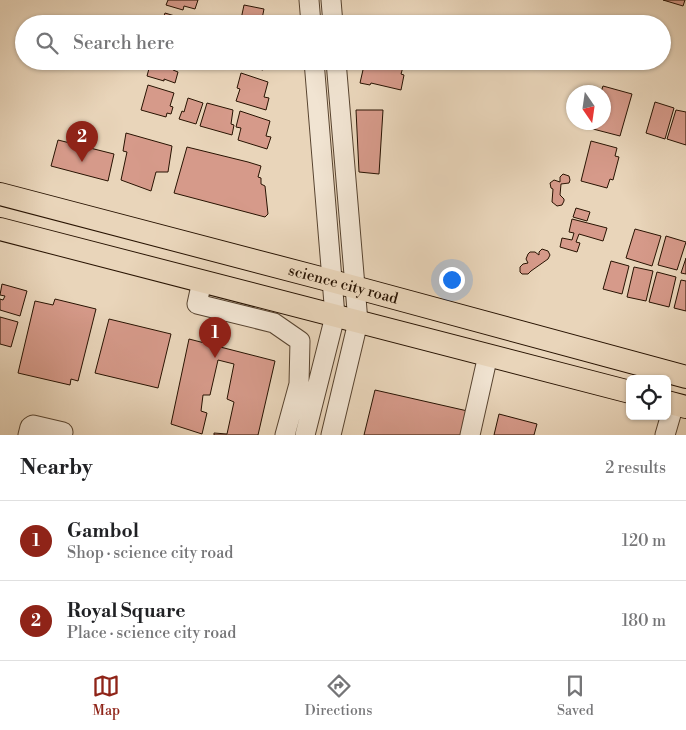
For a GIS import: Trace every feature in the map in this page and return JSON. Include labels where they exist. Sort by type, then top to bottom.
[{"type":"main road","name":"science city road","points":[[0,194],[356,287],[686,377]]},
{"type":"main road","points":[[0,229],[626,391]]},
{"type":"street","points":[[309,0],[310,15]]},
{"type":"street","points":[[331,0],[332,15]]},
{"type":"street","points":[[306,435],[334,316],[315,70]]},
{"type":"street","points":[[331,435],[358,322],[337,70]]},
{"type":"street","points":[[202,281],[197,304],[274,323],[300,340],[299,384],[285,435]]},
{"type":"street","points":[[470,435],[488,356]]},
{"type":"street","points":[[665,435],[676,404]]},
{"type":"street","points":[[28,435],[30,427],[33,425],[63,432]]},
{"type":"building","points":[[168,0],[198,0],[195,9],[184,6],[183,10],[166,5]]},
{"type":"building","points":[[663,0],[685,0],[683,6]]},
{"type":"building","points":[[244,5],[264,9],[263,15],[242,15]]},
{"type":"building","points":[[149,70],[173,70],[178,72],[175,83],[147,76]]},
{"type":"building","points":[[363,70],[402,70],[401,74],[404,75],[401,90],[371,83],[370,85],[360,83]]},
{"type":"building","points":[[241,73],[268,82],[264,97],[269,98],[266,110],[236,101],[240,89],[237,88]]},
{"type":"building","points":[[148,85],[174,93],[170,106],[173,107],[171,114],[167,113],[166,117],[141,110]]},
{"type":"building","points":[[611,88],[632,94],[620,136],[597,130],[611,130]]},
{"type":"building","points":[[188,98],[203,103],[196,124],[179,119],[182,111],[184,112]]},
{"type":"building","points":[[655,102],[674,108],[665,139],[646,133]]},
{"type":"building","points":[[207,103],[233,110],[231,124],[234,125],[232,135],[200,126]]},
{"type":"building","points":[[356,110],[383,110],[379,174],[359,172]]},
{"type":"building","points":[[676,110],[686,112],[686,145],[667,139]]},
{"type":"building","points":[[240,111],[270,121],[266,136],[271,137],[267,149],[238,140],[241,128],[236,127]]},
{"type":"building","points":[[126,133],[172,146],[168,172],[156,172],[151,191],[121,180],[127,152],[123,151]]},
{"type":"building","points":[[58,140],[114,154],[108,181],[51,166]]},
{"type":"building","points":[[591,141],[617,148],[615,156],[619,157],[613,180],[610,179],[607,188],[581,181]]},
{"type":"building","points":[[187,147],[261,166],[258,177],[261,178],[261,184],[265,186],[268,214],[265,217],[174,193]]},
{"type":"building","points":[[563,174],[569,176],[570,180],[569,183],[561,184],[560,195],[564,201],[562,205],[557,206],[552,202],[553,189],[550,183],[554,180],[560,182],[560,177]]},
{"type":"building","points":[[576,208],[590,212],[587,221],[573,217]]},
{"type":"building","points":[[572,219],[607,228],[603,241],[579,234],[576,242],[580,243],[577,252],[560,247],[562,238],[572,240],[574,233],[569,232]]},
{"type":"building","points":[[635,229],[661,236],[652,266],[626,258]]},
{"type":"building","points":[[666,236],[686,242],[677,270],[658,265]]},
{"type":"building","points":[[542,249],[548,251],[550,255],[548,259],[528,274],[522,274],[520,267],[528,263],[526,259],[528,254],[535,252],[539,255]]},
{"type":"building","points":[[686,258],[686,274],[681,273]]},
{"type":"building","points":[[611,261],[629,266],[622,294],[603,289]]},
{"type":"building","points":[[634,267],[653,271],[646,301],[627,297]]},
{"type":"building","points":[[657,272],[676,277],[669,307],[649,302]]},
{"type":"building","points":[[681,280],[686,281],[686,311],[674,308]]},
{"type":"building","points":[[2,284],[27,291],[20,316],[0,310],[0,299],[3,300],[5,296],[0,295]]},
{"type":"building","points":[[55,299],[96,309],[78,381],[71,379],[70,385],[18,373],[35,301],[53,305]]},
{"type":"building","points":[[0,317],[18,322],[11,347],[0,344]]},
{"type":"building","points":[[109,319],[171,334],[158,388],[95,373]]},
{"type":"building","points":[[189,339],[275,361],[258,435],[214,435],[214,433],[227,434],[234,402],[227,399],[234,364],[218,360],[210,395],[203,395],[201,411],[207,413],[202,434],[171,424]]},
{"type":"building","points":[[375,390],[472,412],[467,435],[364,435]]},
{"type":"building","points":[[499,414],[537,424],[534,435],[494,435]]},
{"type":"place","name":"Royal Square","points":[[82,162]]},
{"type":"place","name":"Gambol","points":[[215,358]]}]
